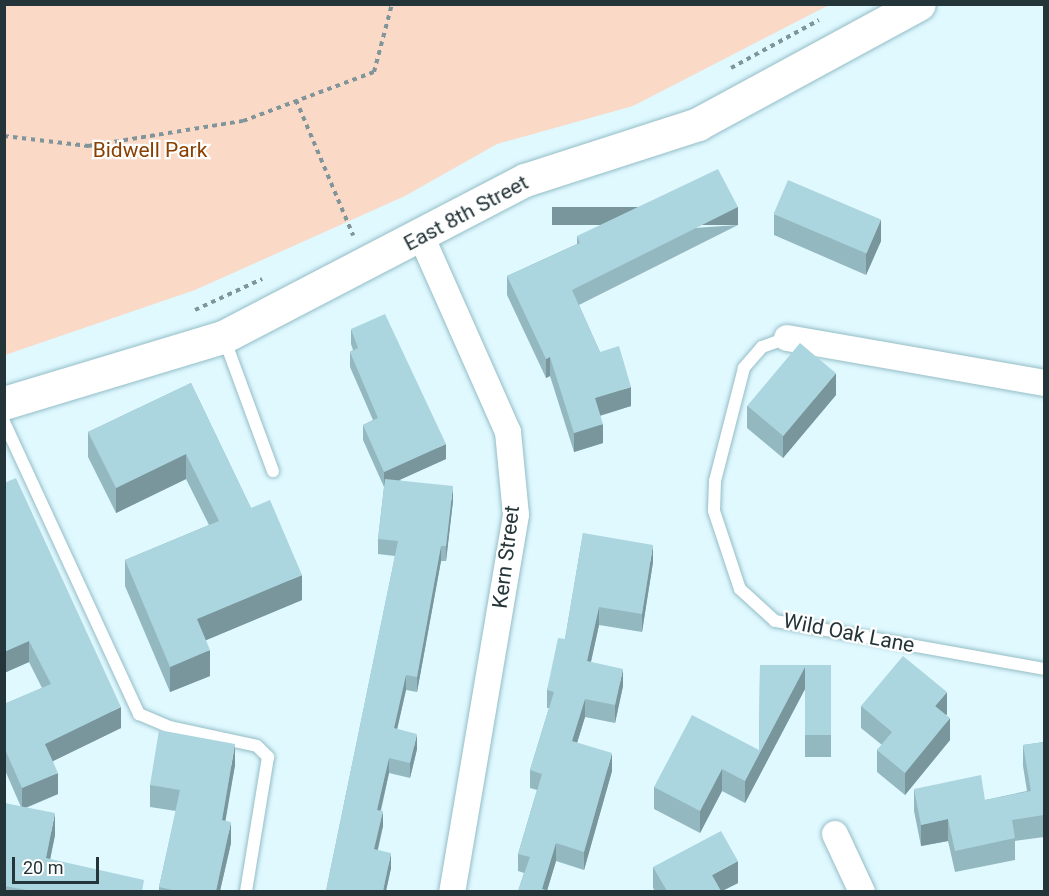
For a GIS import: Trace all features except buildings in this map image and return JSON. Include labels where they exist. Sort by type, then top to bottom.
[{"type":"street","name":"East 8th Street","points":[[4,403],[223,337],[422,238],[525,180],[698,123],[920,4]]},
{"type":"street","name":"Kern Street","points":[[422,238],[508,432],[516,514],[452,891]]},
{"type":"street","name":"Wild Oak Lane","points":[[787,338],[1044,383]]},
{"type":"street","points":[[835,834],[862,891]]},
{"type":"lane","points":[[223,337],[273,471]]},
{"type":"lane","name":"Wild Oak Lane","points":[[787,338],[762,346],[744,368],[715,480],[714,511],[740,589],[775,621],[1044,669]]},
{"type":"lane","points":[[4,422],[139,714],[170,728],[257,746],[268,757],[246,891]]},
{"type":"path","points":[[4,136],[88,146],[243,121],[374,72],[392,4]]},
{"type":"path","points":[[296,100],[353,236]]},
{"type":"green space","name":"Bidwell Park","points":[[4,5],[829,5],[633,106],[497,144],[405,196],[195,290],[5,355]]}]
